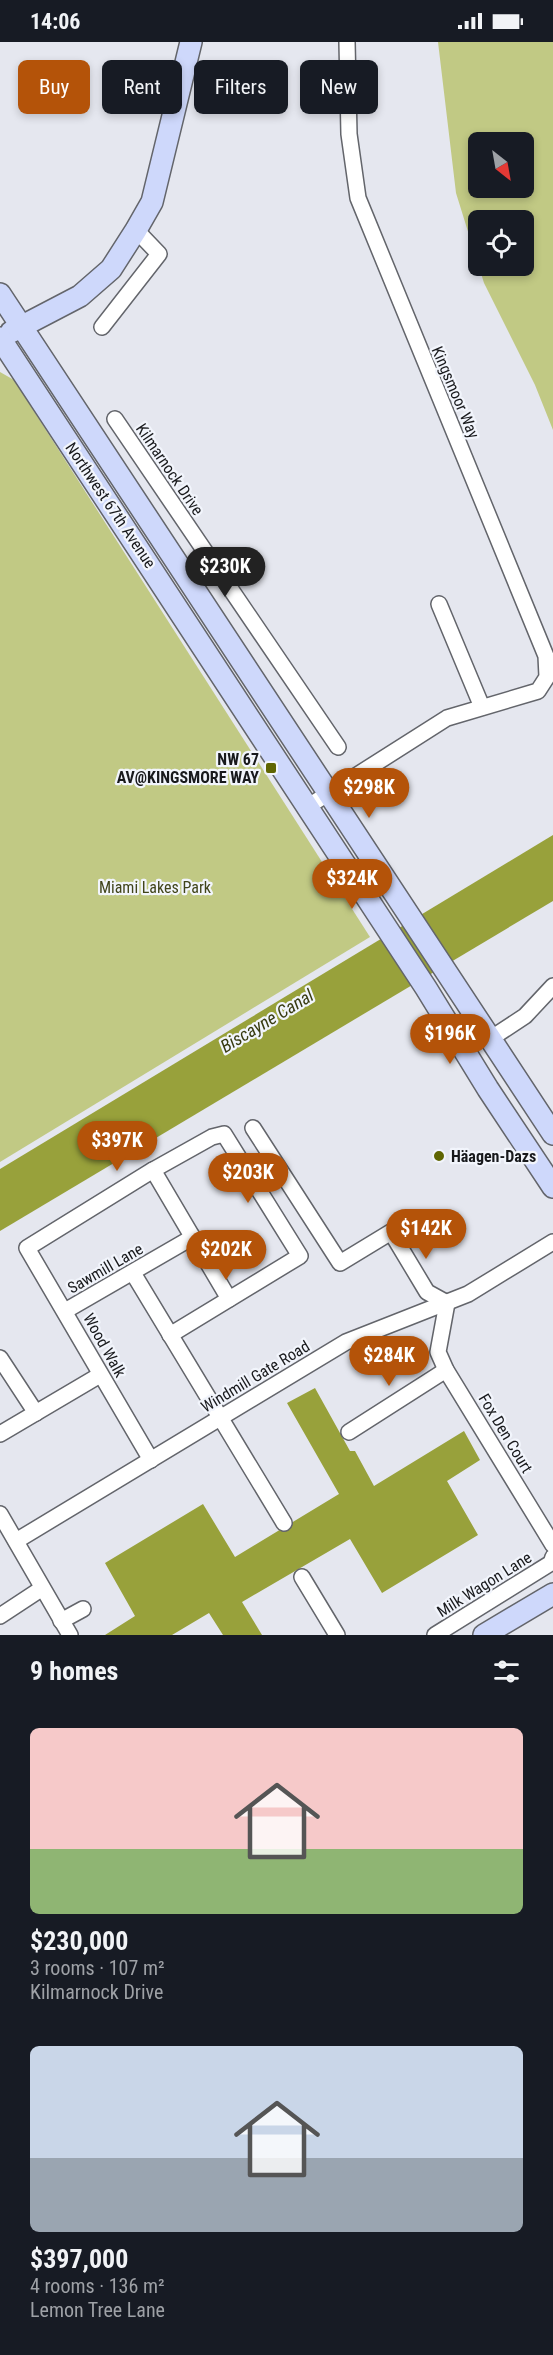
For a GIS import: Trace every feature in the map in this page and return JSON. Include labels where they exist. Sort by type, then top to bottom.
[{"type":"main road","points":[[0,337],[80,296],[111,269],[152,202],[191,42]]},
{"type":"main road","name":"Northwest 67th Avenue","points":[[0,294],[177,558],[553,1134]]},
{"type":"main road","name":"Northwest 67th Avenue","points":[[0,337],[156,572],[553,1187]]},
{"type":"main road","points":[[156,572],[177,558]]},
{"type":"main road","points":[[446,1020],[479,1040],[490,1039],[485,1050],[488,1089]]},
{"type":"main road","points":[[484,1635],[553,1594]]},
{"type":"street","name":"Kingsmoor Way","points":[[307,807],[447,718],[538,690],[548,677],[546,656],[357,198],[349,134],[347,42]]},
{"type":"street","points":[[102,327],[159,254],[136,230]]},
{"type":"street","name":"Kilmarnock Drive","points":[[115,419],[338,747]]},
{"type":"street","points":[[439,604],[482,707]]},
{"type":"street","points":[[490,1039],[525,1016],[553,986]]},
{"type":"street","points":[[253,1128],[340,1263],[391,1232],[427,1292],[447,1302]]},
{"type":"street","points":[[170,1335],[300,1256],[224,1134],[212,1137],[153,1170],[229,1299]]},
{"type":"street","name":"Wood Walk","points":[[151,1460],[27,1248],[153,1170]]},
{"type":"street","name":"Sawmill Lane","points":[[65,1311],[193,1237]]},
{"type":"street","name":"Windmill Gate Road","points":[[16,1541],[346,1342],[468,1294],[553,1242]]},
{"type":"street","points":[[133,1273],[284,1523]]},
{"type":"street","name":"Fox Den Court","points":[[447,1302],[438,1352],[446,1370],[553,1545]]},
{"type":"street","points":[[0,1358],[36,1413]]},
{"type":"street","points":[[349,1432],[446,1370]]},
{"type":"street","points":[[0,1434],[100,1375]]},
{"type":"street","points":[[0,1514],[41,1589],[70,1635]]},
{"type":"street","name":"Milk Wagon Lane","points":[[435,1635],[552,1560]]},
{"type":"street","points":[[302,1577],[338,1635]]},
{"type":"street","points":[[0,1616],[41,1589]]},
{"type":"street","points":[[61,1621],[83,1609]]},
{"type":"green space","points":[[438,42],[553,42],[553,430],[535,385],[482,276],[534,276],[534,210],[468,210],[468,232],[456,193]]},
{"type":"green space","name":"Miami Lakes Park","points":[[0,372],[14,380],[370,937],[0,1162]]},
{"type":"water","name":"Biscayne Canal","points":[[553,835],[553,901],[0,1231],[0,1169]]},
{"type":"water","points":[[315,1388],[350,1451],[355,1451],[374,1486],[464,1431],[480,1460],[447,1481],[478,1535],[382,1593],[350,1539],[242,1602],[262,1635],[223,1635],[209,1613],[172,1635],[105,1635],[135,1616],[105,1563],[203,1504],[235,1557],[339,1494],[287,1403]]},
{"type":"place","name":"NW 67 AV@KINGSMORE WAY","points":[[271,768]]},
{"type":"place","name":"Häagen-Dazs","points":[[439,1156]]}]
